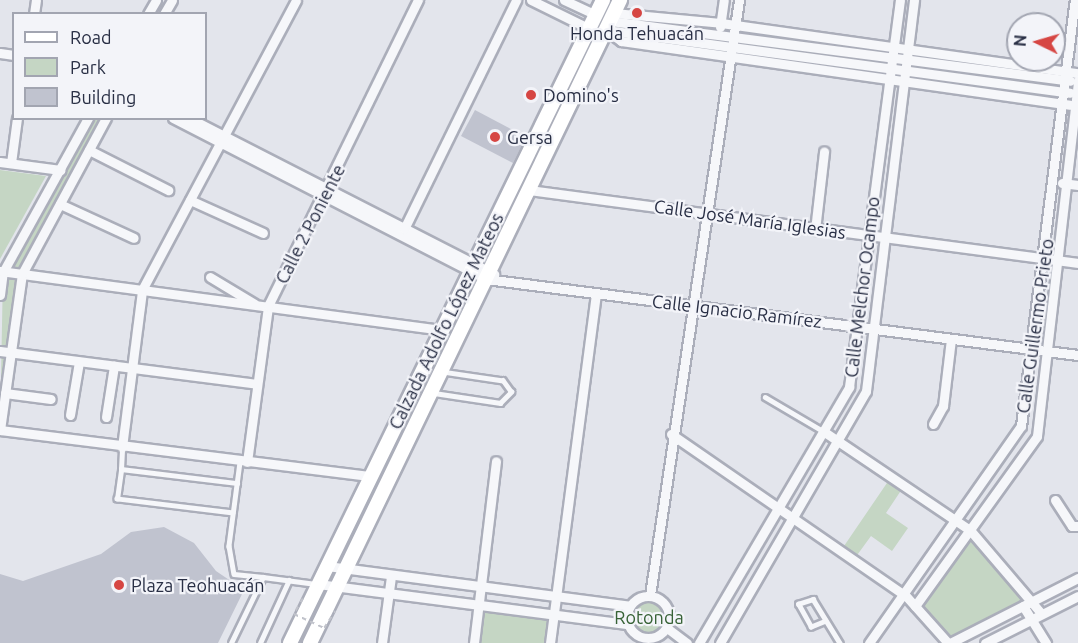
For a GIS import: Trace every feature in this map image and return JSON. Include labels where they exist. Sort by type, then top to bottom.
[{"type":"main road","name":"Calzada Adolfo López Mateos","points":[[290,643],[603,0]]},
{"type":"main road","name":"Calzada Adolfo López Mateos","points":[[310,643],[620,0]]},
{"type":"street","points":[[122,447],[142,290],[296,0]]},
{"type":"street","name":"Calle 2 Poniente","points":[[244,462],[268,306],[328,191],[418,0]]},
{"type":"street","points":[[403,229],[516,0]]},
{"type":"street","points":[[531,0],[590,29]]},
{"type":"street","points":[[564,0],[596,15]]},
{"type":"street","points":[[724,0],[718,38],[728,56]]},
{"type":"street","points":[[650,595],[671,434],[694,303],[728,56],[736,25],[739,0]]},
{"type":"street","name":"Calle Melchor Ocampo","points":[[699,643],[849,387],[900,0]]},
{"type":"street","name":"Calle Melchor Ocampo","points":[[720,643],[866,391],[914,0]]},
{"type":"street","name":"Calle Guillermo Prieto","points":[[869,643],[906,596],[1021,426],[1075,0]]},
{"type":"street","points":[[610,22],[721,23],[893,53],[1066,75],[1078,73]]},
{"type":"street","points":[[610,22],[733,40],[891,69],[1077,94]]},
{"type":"street","points":[[610,22],[621,41],[1077,106]]},
{"type":"street","points":[[733,40],[893,53]]},
{"type":"street","points":[[1066,75],[1078,81]]},
{"type":"street","name":"Calle Guillermo Prieto","points":[[915,606],[1037,436],[1060,260],[1078,81]]},
{"type":"street","points":[[10,163],[17,120]]},
{"type":"street","points":[[0,295],[2,271],[87,120]]},
{"type":"street","points":[[105,120],[22,274],[0,430],[122,447],[371,476]]},
{"type":"street","points":[[177,120],[328,191],[473,265],[488,275]]},
{"type":"street","points":[[192,120],[222,140]]},
{"type":"street","points":[[89,150],[168,190]]},
{"type":"street","points":[[815,230],[824,152]]},
{"type":"street","points":[[0,162],[60,170]]},
{"type":"street","points":[[1053,184],[1078,185]]},
{"type":"street","name":"Calle José María Iglesias","points":[[529,190],[706,211],[815,230],[1078,263]]},
{"type":"street","points":[[190,201],[263,233]]},
{"type":"street","points":[[60,204],[134,238]]},
{"type":"street","points":[[2,271],[443,330]]},
{"type":"street","name":"Calle Ignacio Ramírez","points":[[488,275],[502,282],[694,303],[1078,355]]},
{"type":"street","points":[[210,277],[255,304]]},
{"type":"street","points":[[550,643],[596,294]]},
{"type":"street","points":[[933,424],[943,406],[951,339]]},
{"type":"street","points":[[0,351],[257,384]]},
{"type":"street","points":[[70,415],[80,362]]},
{"type":"street","points":[[106,417],[114,366]]},
{"type":"street","points":[[5,393],[51,399]]},
{"type":"street","points":[[823,431],[840,439],[970,531],[1027,604],[1041,614]]},
{"type":"street","points":[[671,434],[777,510],[906,596],[949,643],[1078,578]]},
{"type":"street","points":[[474,643],[496,461]]},
{"type":"street","points":[[1055,500],[1072,526],[1078,526]]},
{"type":"street","points":[[327,566],[629,606],[650,595]]},
{"type":"street","points":[[382,643],[391,576]]},
{"type":"street","points":[[318,584],[388,591],[628,624],[645,641],[667,628]]},
{"type":"street","points":[[650,595],[668,607],[667,628]]},
{"type":"street","points":[[985,643],[1078,596]]},
{"type":"street","points":[[1027,604],[1031,620],[1047,643]]},
{"type":"street","points":[[628,624],[629,606]]},
{"type":"street","points":[[667,628],[687,643]]},
{"type":"lane","points":[[431,392],[500,403],[511,392],[503,381],[441,372]]},
{"type":"lane","points":[[765,397],[823,431]]},
{"type":"lane","points":[[122,447],[117,499],[233,513]]},
{"type":"lane","points":[[244,462],[237,483],[229,546],[234,574],[318,584]]},
{"type":"lane","points":[[121,469],[237,483]]},
{"type":"lane","points":[[231,643],[263,577]]},
{"type":"lane","points":[[260,643],[290,580]]},
{"type":"lane","points":[[826,621],[811,627],[798,604],[813,599],[840,643]]},
{"type":"path","points":[[303,599],[294,614],[324,628],[335,611]]},
{"type":"green space","points":[[89,120],[103,120],[22,274],[0,430],[3,272]]},
{"type":"green space","points":[[0,170],[46,176],[0,259]]},
{"type":"green space","points":[[889,480],[902,489],[886,513],[908,528],[892,551],[871,536],[855,558],[842,549]]},
{"type":"green space","points":[[970,530],[1031,602],[950,643],[915,606]]},
{"type":"green space","name":"Rotonda","points":[[648,597],[656,598],[662,603],[667,609],[667,625],[662,631],[656,636],[648,637],[640,636],[634,631],[629,625],[628,617],[629,609],[634,603],[640,598]]},
{"type":"green space","points":[[480,603],[554,614],[550,643],[474,643]]},
{"type":"building","name":"Gersa","points":[[475,110],[526,137],[513,163],[461,136]]},
{"type":"building","name":"Plaza Teohuacán","points":[[164,527],[194,543],[216,571],[244,590],[218,643],[0,643],[0,574],[23,581],[101,554],[131,532]]},
{"type":"place","name":"Honda Tehuacán","points":[[637,13]]},
{"type":"place","name":"Domino's","points":[[531,95]]},
{"type":"place","name":"Gersa","points":[[495,137]]},
{"type":"place","name":"Plaza Teohuacán","points":[[119,585]]}]
